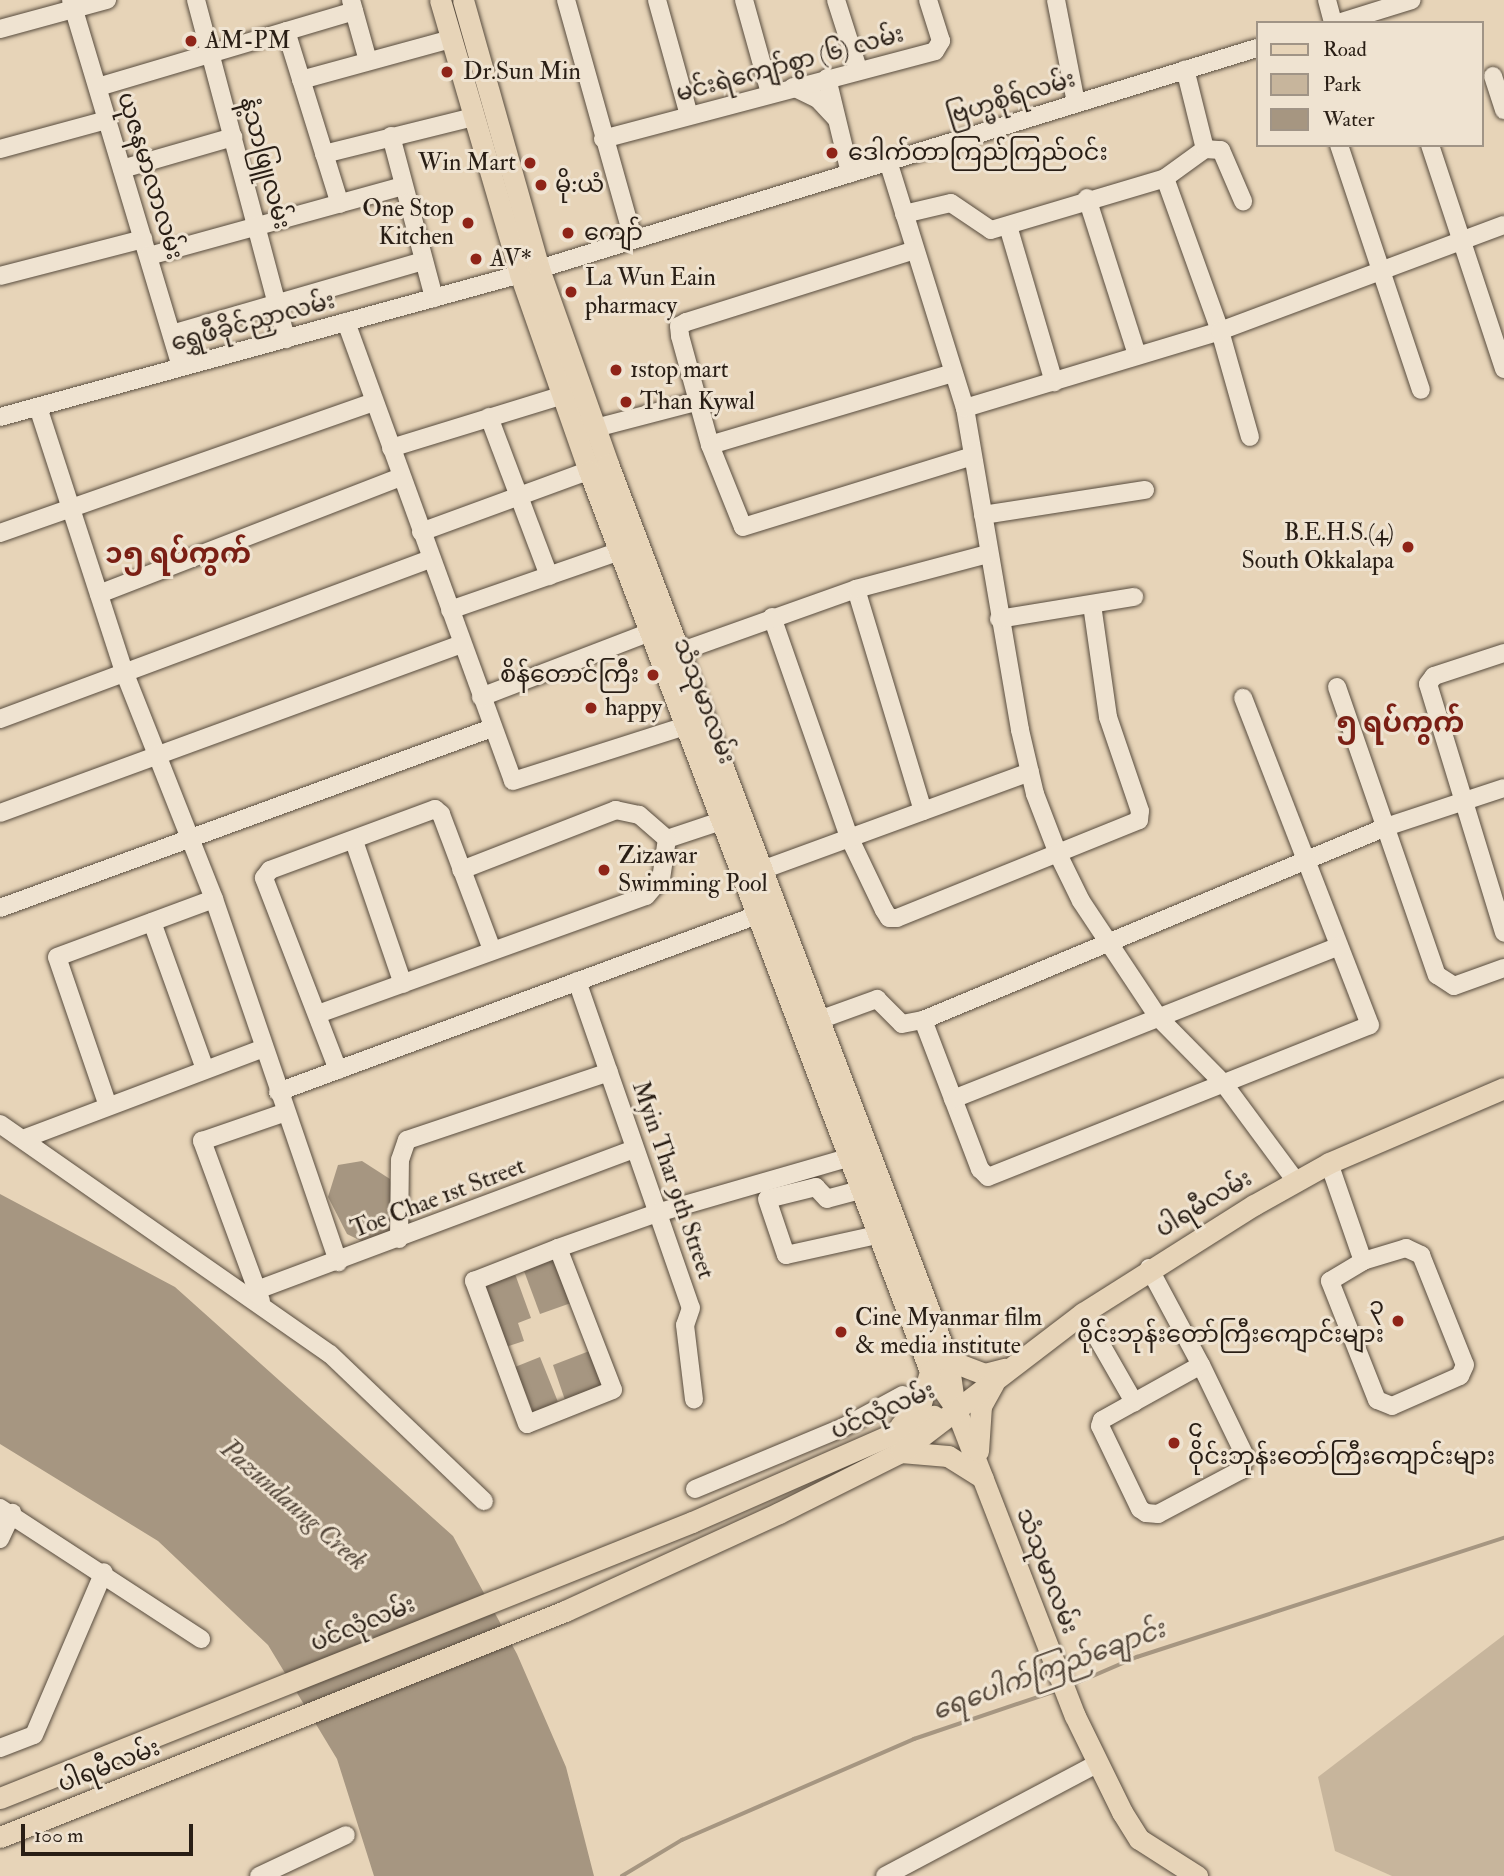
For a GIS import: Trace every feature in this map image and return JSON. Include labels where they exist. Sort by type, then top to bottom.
[{"type":"main road","name":"သံသုမာလမ်း","points":[[440,0],[473,117],[598,468],[752,873],[776,908],[832,1052],[858,1156],[860,1190],[929,1371],[955,1408],[1075,1716],[1098,1763],[1139,1839],[1197,1876]]},
{"type":"main road","name":"သံသုမာလမ်း","points":[[463,0],[529,271],[563,396],[585,430]]},
{"type":"main road","name":"သံသုမာလမ်း","points":[[669,655],[685,726],[731,818]]},
{"type":"main road","name":"သံသုမာလမ်း","points":[[752,873],[756,915],[810,1062],[858,1156],[948,1360],[955,1408]]},
{"type":"main road","points":[[810,1062],[832,1052]]},
{"type":"main road","name":"ပါရမီလမ်း","points":[[955,1408],[1083,1313],[1149,1268],[1295,1180],[1504,1088]]},
{"type":"main road","points":[[948,1360],[985,1374],[1006,1369]]},
{"type":"main road","points":[[983,1478],[978,1447],[981,1406],[1006,1369]]},
{"type":"main road","points":[[929,1371],[921,1403],[896,1443],[948,1456],[983,1478]]},
{"type":"main road","name":"ပင်လုံလမ်း","points":[[237,1744],[659,1572],[955,1408]]},
{"type":"main road","name":"ပင်လုံလမ်း","points":[[220,1710],[847,1455],[896,1443]]},
{"type":"main road","name":"ပါရမီလမ်း","points":[[131,1750],[220,1710]]},
{"type":"main road","name":"ပါရမီလမ်း","points":[[0,1837],[237,1744]]},
{"type":"main road","points":[[0,1798],[131,1750]]},
{"type":"main road","points":[[0,1810],[61,1787],[131,1750]]},
{"type":"street","points":[[0,29],[71,7],[107,0]]},
{"type":"street","name":"နံ့သာဖြူလမ်း","points":[[197,0],[286,339]]},
{"type":"street","points":[[566,0],[633,238]]},
{"type":"street","points":[[657,0],[689,115]]},
{"type":"street","points":[[744,0],[770,93]]},
{"type":"street","points":[[836,0],[858,69]]},
{"type":"street","name":"မင်းရဲကျော်စွာ (၆) လမ်း","points":[[603,139],[941,47],[928,0]]},
{"type":"street","points":[[1056,0],[1076,103]]},
{"type":"street","points":[[1326,0],[1335,21]]},
{"type":"street","points":[[1343,21],[1412,0]]},
{"type":"street","points":[[98,87],[286,31],[353,6],[368,61]]},
{"type":"street","name":"ယုဇနမာလာလမ်း","points":[[71,7],[98,87],[181,367]]},
{"type":"street","points":[[286,31],[340,204]]},
{"type":"street","points":[[301,80],[452,39]]},
{"type":"street","name":"ဗြဟ္မစိုရ်လမ်း","points":[[529,271],[1256,48]]},
{"type":"street","points":[[1185,69],[1205,149]]},
{"type":"street","points":[[1493,76],[1504,110]]},
{"type":"street","points":[[827,78],[850,173]]},
{"type":"street","points":[[793,87],[818,99],[836,119]]},
{"type":"street","points":[[324,154],[473,117]]},
{"type":"street","points":[[0,149],[107,120]]},
{"type":"street","points":[[391,136],[434,298]]},
{"type":"street","points":[[122,169],[233,137]]},
{"type":"street","points":[[1340,147],[1421,390]]},
{"type":"street","points":[[1431,147],[1504,369]]},
{"type":"street","points":[[904,214],[951,203],[983,228],[1008,226],[1087,198],[1165,178],[1205,149],[1221,150],[1242,201]]},
{"type":"street","points":[[888,161],[965,408],[999,619],[1030,772],[1058,854],[1107,943],[1158,1017],[1224,1084],[1295,1180]]},
{"type":"street","points":[[1165,178],[1220,331],[1250,437]]},
{"type":"street","points":[[149,256],[403,187]]},
{"type":"street","points":[[1087,198],[1137,355]]},
{"type":"street","points":[[965,408],[1220,331],[1504,225]]},
{"type":"street","points":[[1008,226],[1054,382]]},
{"type":"street","points":[[0,276],[143,239]]},
{"type":"street","points":[[915,250],[679,326],[710,444],[743,527],[972,456]]},
{"type":"street","points":[[172,334],[277,306],[424,261]]},
{"type":"street","name":"ရွှေဖီခိုင်ညှာလမ်း","points":[[0,417],[529,271]]},
{"type":"street","points":[[346,322],[513,781],[685,726]]},
{"type":"street","points":[[710,444],[953,373]]},
{"type":"street","points":[[391,448],[563,396]]},
{"type":"street","points":[[585,430],[699,401]]},
{"type":"street","points":[[0,533],[374,402]]},
{"type":"street","points":[[38,407],[125,674],[188,839],[214,899],[338,1262]]},
{"type":"street","points":[[489,417],[549,576]]},
{"type":"street","points":[[421,532],[598,468]]},
{"type":"street","points":[[99,594],[401,477]]},
{"type":"street","points":[[983,515],[1145,490]]},
{"type":"street","points":[[450,611],[629,548]]},
{"type":"street","points":[[669,655],[856,589],[988,554]]},
{"type":"street","points":[[2,713],[125,674],[431,559]]},
{"type":"street","points":[[856,589],[923,811]]},
{"type":"street","points":[[999,619],[1134,597]]},
{"type":"street","points":[[772,617],[849,837],[889,918],[1139,820],[1140,811],[1108,716],[1092,604]]},
{"type":"street","points":[[481,697],[659,629]]},
{"type":"street","points":[[0,813],[462,644]]},
{"type":"street","points":[[1504,653],[1434,676],[1428,684],[1504,933]]},
{"type":"street","points":[[1337,687],[1437,975],[1454,986],[1504,968]]},
{"type":"street","points":[[923,1020],[980,1169],[988,1177],[1370,1025],[1243,698]]},
{"type":"street","points":[[0,908],[492,728]]},
{"type":"street","points":[[752,873],[1030,772]]},
{"type":"street","points":[[819,1020],[877,999],[902,1024],[923,1020],[1386,827],[1504,788]]},
{"type":"street","points":[[338,1070],[264,878],[270,870],[435,809],[441,814],[492,950]]},
{"type":"street","points":[[461,870],[616,810],[639,815],[667,839]]},
{"type":"street","points":[[667,839],[731,818]]},
{"type":"street","points":[[318,1014],[646,896],[661,879],[667,839]]},
{"type":"street","points":[[354,841],[403,984]]},
{"type":"street","points":[[108,1106],[57,957],[214,899]]},
{"type":"street","points":[[278,1092],[776,908]]},
{"type":"street","points":[[152,922],[205,1069]]},
{"type":"street","points":[[953,1099],[1339,946]]},
{"type":"street","name":"Myin Thar 9th Street","points":[[577,981],[691,1308],[685,1325],[694,1399]]},
{"type":"street","points":[[23,1139],[264,1048]]},
{"type":"street","points":[[399,1239],[400,1160],[407,1140],[609,1072]]},
{"type":"street","points":[[264,1311],[202,1141],[286,1112]]},
{"type":"street","points":[[0,1124],[361,1381],[484,1502]]},
{"type":"street","name":"Toe Chae 1st Street","points":[[257,1290],[635,1149]]},
{"type":"street","points":[[558,1248],[613,1390],[527,1424],[474,1281],[558,1248],[657,1213],[858,1156]]},
{"type":"street","points":[[1329,1163],[1363,1261]]},
{"type":"street","points":[[860,1190],[827,1199],[816,1187],[767,1199],[786,1255],[877,1235]]},
{"type":"street","points":[[1406,1248],[1421,1255],[1465,1365],[1461,1376],[1392,1406],[1377,1400],[1331,1289],[1334,1276],[1363,1261],[1406,1248]]},
{"type":"street","points":[[1149,1268],[1201,1365],[1244,1463],[1241,1470],[1158,1514],[1140,1508],[1100,1432],[1102,1420],[1201,1365]]},
{"type":"street","points":[[1083,1313],[1134,1402]]},
{"type":"street","points":[[695,1489],[844,1427],[903,1395]]},
{"type":"street","points":[[844,1427],[847,1455]]},
{"type":"street","points":[[0,1539],[6,1511],[104,1572],[201,1639]]},
{"type":"street","points":[[0,1748],[34,1735],[104,1572]]},
{"type":"street","points":[[885,1876],[1098,1763]]},
{"type":"street","points":[[259,1876],[346,1835]]},
{"type":"green space","points":[[1504,1635],[1504,1876],[1392,1876],[1335,1851],[1318,1777]]},
{"type":"water","points":[[362,1161],[390,1179],[397,1214],[386,1241],[371,1246],[347,1234],[328,1197],[338,1165]]},
{"type":"water","name":"Pazundaung Creek","points":[[0,1194],[175,1287],[453,1536],[517,1654],[566,1767],[594,1876],[374,1876],[337,1759],[268,1645],[158,1541],[0,1444]]},
{"type":"water","points":[[555,1259],[571,1303],[540,1314],[524,1271]]},
{"type":"water","points":[[515,1274],[531,1318],[518,1323],[524,1341],[506,1347],[484,1285]]},
{"type":"water","points":[[592,1350],[605,1384],[565,1400],[553,1365]]},
{"type":"water","points":[[540,1357],[558,1402],[533,1412],[515,1367]]},
{"type":"waterway","name":"ရေပေါက်ကြည်ချောင်း","points":[[1072,1685],[1137,1657],[1504,1538]]},
{"type":"waterway","name":"ရေပေါက်ကြည်ချောင်း","points":[[622,1876],[682,1840],[914,1739],[1059,1690]]},
{"type":"place","name":"AM-PM","points":[[191,41]]},
{"type":"place","name":"Dr.Sun Min","points":[[447,72]]},
{"type":"place","name":"ဒေါက်တာကြည်ကြည်ဝင်း","points":[[832,153]]},
{"type":"place","name":"Win Mart","points":[[530,163]]},
{"type":"place","name":"မို:ယံ","points":[[541,185]]},
{"type":"place","name":"One Stop Kitchen","points":[[468,223]]},
{"type":"place","name":"ကျော်","points":[[568,233]]},
{"type":"place","name":"AV*","points":[[476,259]]},
{"type":"place","name":"La Wun Eain pharmacy","points":[[571,292]]},
{"type":"place","name":"1stop mart","points":[[616,370]]},
{"type":"place","name":"Than Kywal","points":[[626,402]]},
{"type":"place","name":"B.E.H.S.(4) South Okkalapa","points":[[1408,547]]},
{"type":"place","name":"စိန်တောင်ကြီး","points":[[653,675]]},
{"type":"place","name":"happy","points":[[591,708]]},
{"type":"place","name":"Zizawar Swimming Pool","points":[[604,870]]},
{"type":"place","name":"၃ ဝိုင်းဘုန်းတော်ကြီးကျောင်းများ","points":[[1398,1321]]},
{"type":"place","name":"Cine Myanmar film & media institute","points":[[841,1332]]},
{"type":"place","name":"၄ ဝိုင်းဘုန်းတော်ကြီးကျောင်းများ","points":[[1174,1443]]},
{"type":"district","name":"၁၅ ရပ်ကွက်","points":[[178,555]]},
{"type":"district","name":"၅ ရပ်ကွက်","points":[[1400,724]]}]
